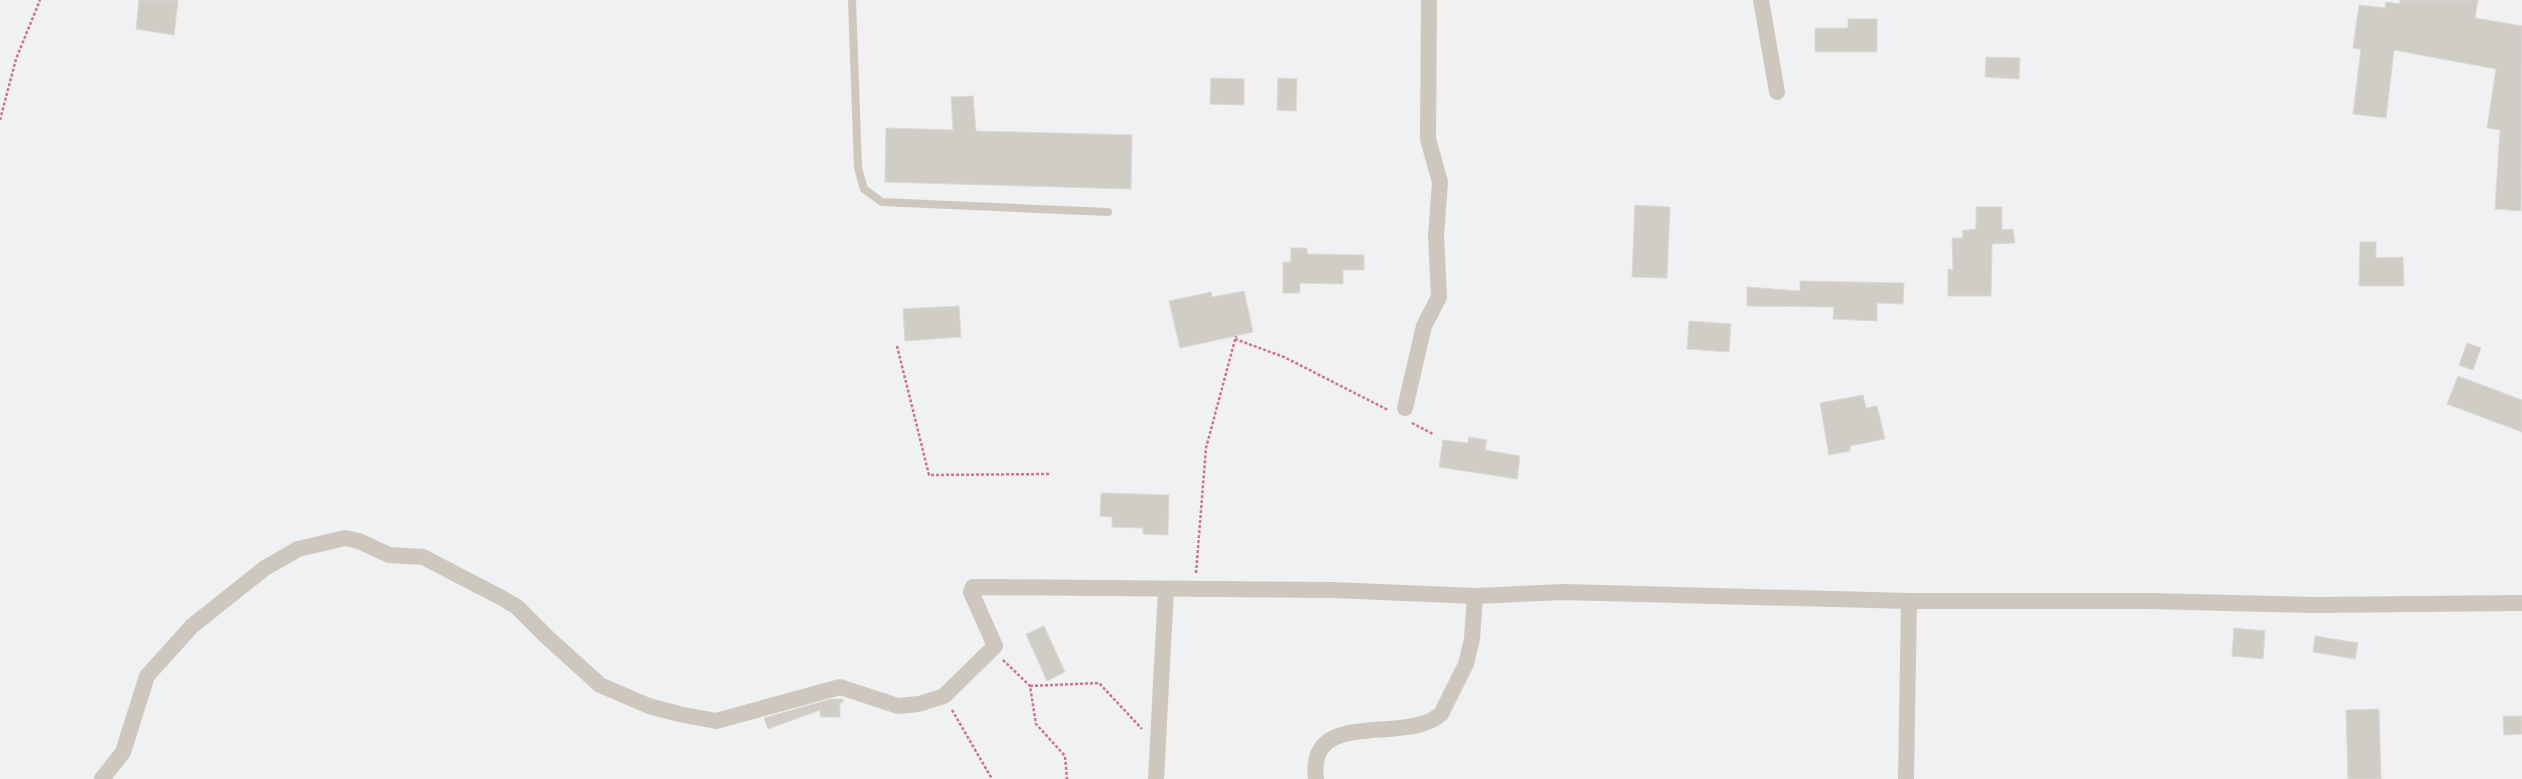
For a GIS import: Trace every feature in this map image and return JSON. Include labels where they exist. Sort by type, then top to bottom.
[{"type":"street","points":[[1400,413],[1424,326],[1439,297],[1436,236],[1440,182],[1428,139],[1429,0]]},
{"type":"street","points":[[1761,0],[1776,92]]},
{"type":"street","points":[[102,779],[123,752],[147,676],[192,626],[265,568],[298,549],[345,538],[359,541],[389,555],[423,557],[502,598],[517,607],[547,637],[600,685],[650,706],[679,714],[716,721],[840,687],[898,706],[920,704],[944,696],[995,646],[971,592],[973,587],[1333,590],[1475,596],[1563,592],[1909,601],[2148,601],[2314,605],[2522,603]]},
{"type":"street","points":[[1156,779],[1166,589]]},
{"type":"street","points":[[1316,779],[1314,764],[1323,744],[1332,738],[1365,730],[1410,728],[1435,719],[1441,714],[1466,664],[1472,639],[1475,596]]},
{"type":"street","points":[[1906,779],[1909,601]]},
{"type":"lane","points":[[852,0],[858,168],[864,189],[882,202],[1108,212]]},
{"type":"path","points":[[0,120],[16,59],[40,0]]},
{"type":"path","points":[[1195,589],[1206,448],[1235,337],[1284,357],[1400,413],[1433,434]]},
{"type":"path","points":[[897,346],[929,475],[1050,474]]},
{"type":"path","points":[[992,650],[1030,686],[1036,724],[1065,756],[1067,779]]},
{"type":"path","points":[[1030,686],[1099,683],[1157,745]]},
{"type":"path","points":[[944,696],[992,779]]},
{"type":"building","points":[[139,0],[178,0],[174,35],[136,29]]},
{"type":"building","points":[[2400,0],[2478,0],[2475,18],[2522,26],[2521,211],[2495,209],[2500,130],[2487,128],[2496,69],[2394,50],[2386,118],[2353,114],[2361,49],[2353,48],[2359,5],[2385,8],[2386,2],[2400,4]]},
{"type":"building","points":[[1848,19],[1877,19],[1877,52],[1815,52],[1815,28],[1848,28]]},
{"type":"building","points":[[1986,57],[2020,58],[2019,79],[1985,77]]},
{"type":"building","points":[[1211,78],[1244,79],[1244,105],[1210,104]]},
{"type":"building","points":[[1278,78],[1297,79],[1296,111],[1277,110]]},
{"type":"building","points":[[973,96],[976,131],[1132,135],[1131,189],[885,182],[886,128],[953,130],[951,97]]},
{"type":"building","points":[[1635,205],[1670,207],[1667,278],[1632,277]]},
{"type":"building","points":[[1976,207],[2002,207],[2002,230],[2013,229],[2015,243],[1992,244],[1991,296],[1948,296],[1948,269],[1953,270],[1952,238],[1963,238],[1962,231],[1976,229]]},
{"type":"building","points":[[2360,242],[2376,242],[2376,258],[2403,257],[2404,286],[2359,286]]},
{"type":"building","points":[[1291,248],[1307,248],[1307,254],[1364,255],[1364,270],[1343,270],[1343,284],[1300,283],[1300,293],[1283,293],[1283,262],[1291,262]]},
{"type":"building","points":[[1800,281],[1904,283],[1903,304],[1877,303],[1877,321],[1833,319],[1834,307],[1747,306],[1747,287],[1800,291]]},
{"type":"building","points":[[1244,291],[1253,332],[1180,348],[1169,301],[1211,292],[1212,297]]},
{"type":"building","points":[[959,306],[961,337],[905,341],[903,309]]},
{"type":"building","points":[[1689,321],[1731,324],[1729,352],[1687,349]]},
{"type":"building","points":[[2467,343],[2481,348],[2473,370],[2459,365]]},
{"type":"building","points":[[2458,376],[2522,400],[2522,432],[2447,404]]},
{"type":"building","points":[[1863,395],[1866,408],[1877,406],[1885,439],[1850,446],[1850,451],[1829,455],[1820,403]]},
{"type":"building","points":[[1469,437],[1487,440],[1485,450],[1520,456],[1517,479],[1439,467],[1443,440],[1468,443]]},
{"type":"building","points":[[1101,493],[1169,495],[1168,535],[1143,534],[1143,528],[1112,527],[1112,517],[1100,516]]},
{"type":"building","points":[[1044,626],[1065,672],[1047,681],[1026,634]]},
{"type":"building","points":[[2234,628],[2265,631],[2263,659],[2232,656]]},
{"type":"building","points":[[2315,636],[2358,643],[2355,659],[2313,652]]},
{"type":"building","points":[[831,699],[843,699],[843,702],[840,703],[840,717],[820,717],[820,710],[768,729],[764,718]]},
{"type":"building","points":[[2379,709],[2381,779],[2348,779],[2346,710]]},
{"type":"building","points":[[2503,716],[2522,716],[2522,734],[2504,735]]}]
